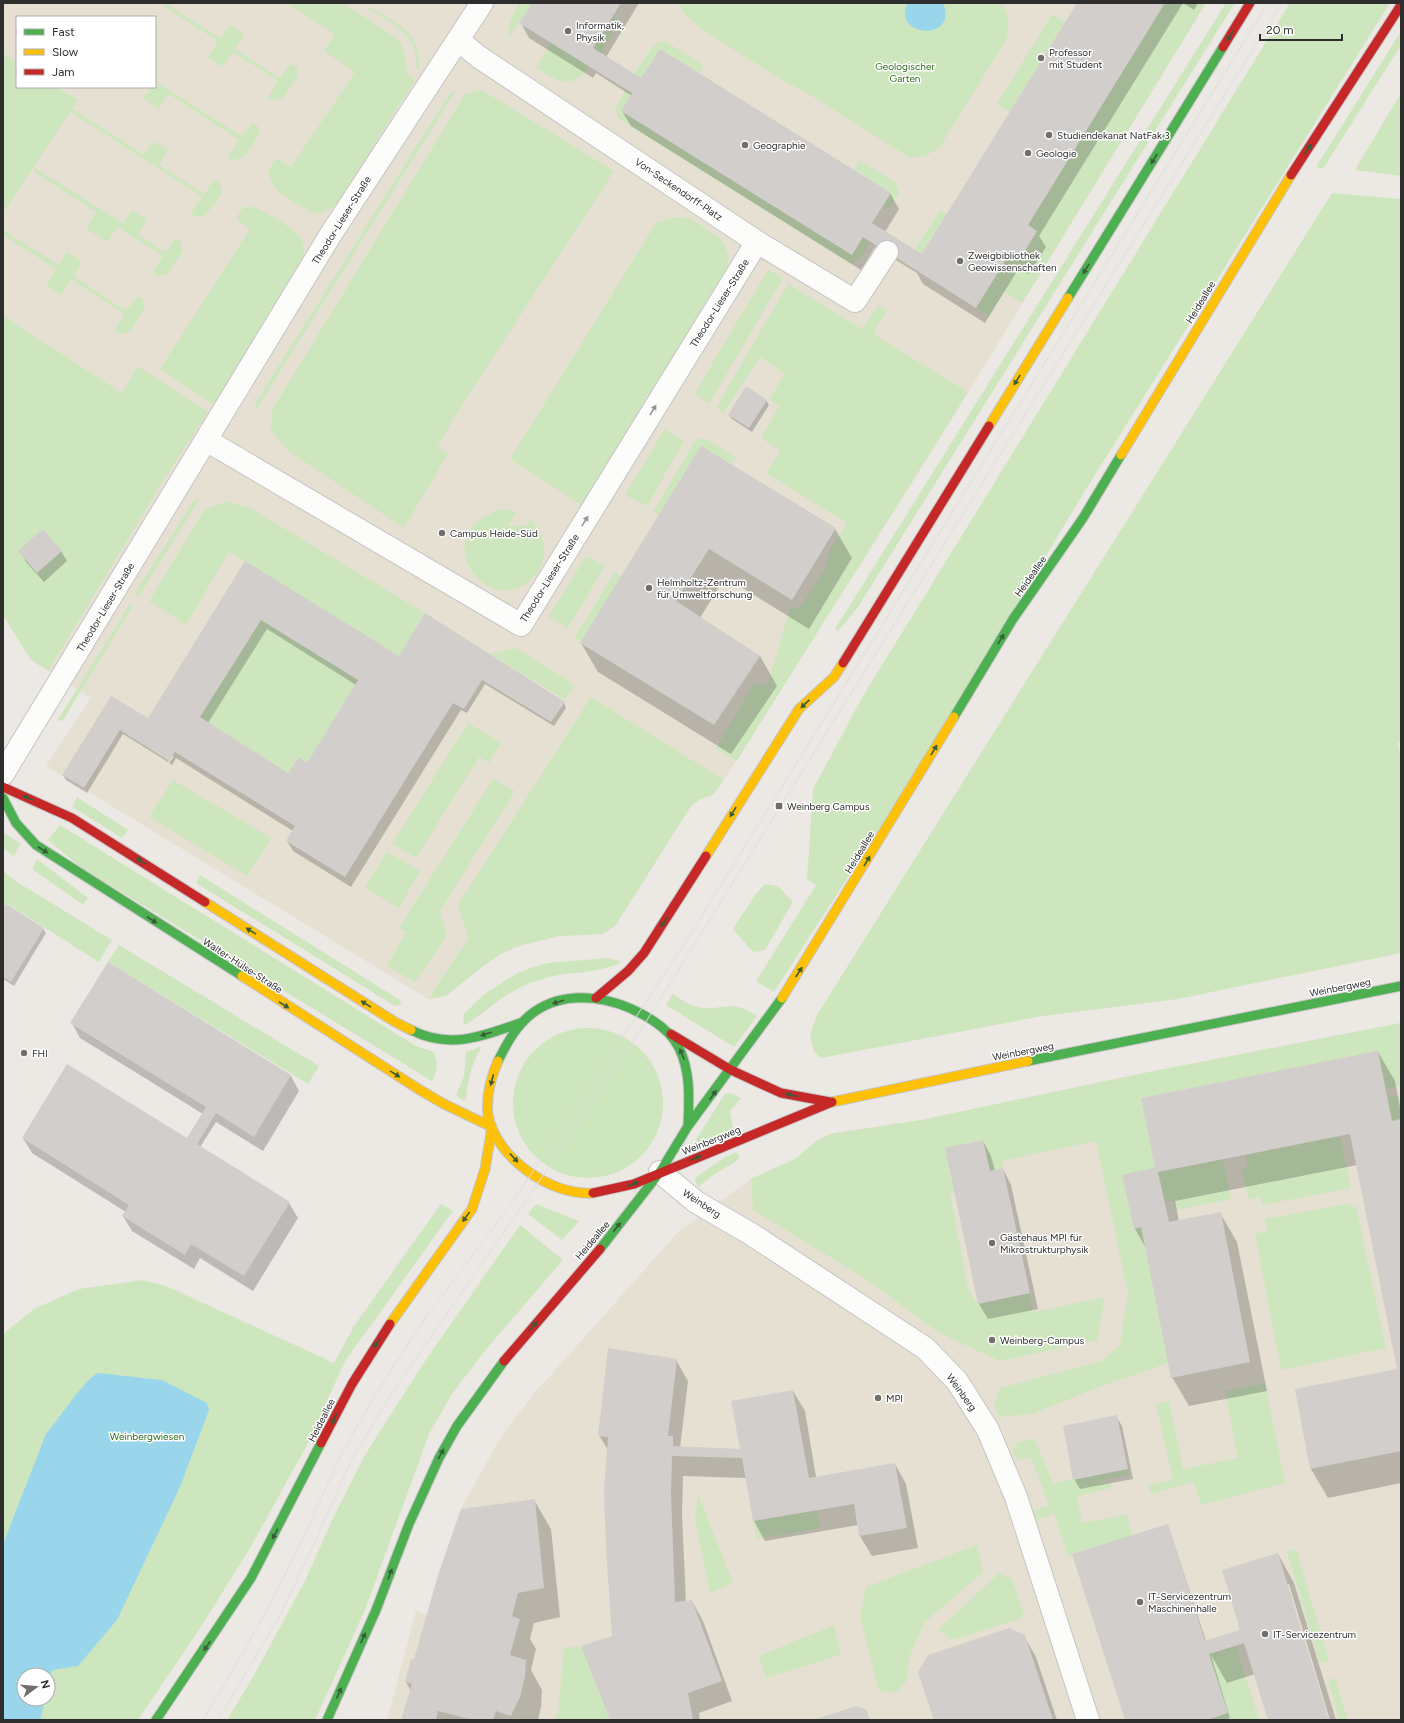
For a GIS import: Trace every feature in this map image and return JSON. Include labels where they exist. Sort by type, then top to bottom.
[{"type":"main road","points":[[596,998],[628,971],[644,953],[800,709],[834,677],[1250,3]]},
{"type":"main road","name":"Heideallee","points":[[327,1720],[376,1610],[412,1518],[439,1458],[457,1426],[508,1356],[597,1252],[660,1172],[688,1126],[732,1070],[802,968],[1013,619],[1083,518],[1286,182],[1401,6]]},
{"type":"main road","points":[[3,787],[72,818],[395,1022],[417,1033],[444,1041],[459,1040],[476,1038],[523,1022]]},
{"type":"main road","name":"Walter-Hülse-Straße","points":[[3,798],[16,823],[36,846],[414,1086],[444,1104],[492,1127]]},
{"type":"main road","name":"Weinbergweg","points":[[492,1127],[509,1153],[540,1180],[561,1190],[592,1194],[611,1192],[759,1133],[830,1102],[1252,1015],[1401,986]]},
{"type":"main road","points":[[492,1127],[488,1098],[491,1083],[504,1049],[523,1022],[534,1012],[560,1001],[596,998],[621,1004],[640,1012],[670,1033],[732,1070],[781,1093],[812,1100],[830,1102]]},
{"type":"main road","points":[[670,1033],[685,1062],[689,1092],[688,1126]]},
{"type":"main road","name":"Heideallee","points":[[156,1720],[217,1631],[251,1578],[352,1384],[377,1342],[472,1208],[480,1190],[487,1160],[492,1127]]},
{"type":"street","name":"Theodor-Lieser-Straße","points":[[3,774],[331,234],[482,3]]},
{"type":"street","name":"Von-Seckendorff-Platz","points":[[458,40],[479,57],[757,242],[855,301],[887,252]]},
{"type":"street","name":"Theodor-Lieser-Straße","points":[[206,440],[521,625],[757,242]]},
{"type":"street","name":"Weinberg","points":[[660,1172],[696,1202],[751,1234],[926,1348],[957,1381],[988,1430],[1016,1497],[1088,1720]]},
{"type":"shaded area","name":"Campus Heide-Süd","points":[[3,3],[1206,3],[933,450],[724,780],[714,794],[699,800],[691,806],[615,926],[602,934],[560,936],[522,945],[502,953],[483,966],[446,996],[428,999],[46,766],[91,698],[31,660],[3,615]]},
{"type":"shaded area","name":"Weinberg-Campus","points":[[1401,1023],[1401,1720],[387,1720],[416,1611],[427,1615],[461,1509],[500,1438],[537,1389],[678,1232],[751,1179],[795,1159],[814,1143],[829,1134],[921,1120],[1134,1075]]},
{"type":"green space","points":[[158,3],[165,3],[220,38],[230,25],[244,34],[235,49],[280,78],[289,65],[292,64],[297,68],[298,77],[282,99],[272,101],[268,97],[278,81],[233,52],[222,67],[208,57],[218,41]]},
{"type":"green space","points":[[286,3],[343,3],[400,42],[406,60],[407,75],[415,80],[336,205],[323,212],[313,213],[284,196],[272,184],[269,177],[269,169],[276,158],[291,167],[355,72],[324,51],[335,34]]},
{"type":"green space","points":[[519,3],[532,3],[508,38],[510,21]]},
{"type":"green space","name":"Geologischer Garten","points":[[678,3],[1001,3],[1008,16],[1009,25],[1006,40],[940,147],[926,156],[910,158],[807,93],[785,82],[702,30],[684,13]]},
{"type":"green space","points":[[1165,3],[1206,3],[1022,303],[1004,292],[989,316],[976,308],[1010,253],[1020,259],[1037,232],[1028,225]]},
{"type":"green space","points":[[1226,3],[1235,3],[858,607],[838,631],[835,629]]},
{"type":"green space","points":[[1290,3],[1390,3],[1080,499],[920,765],[774,992],[756,981],[816,885],[807,879],[813,789],[863,696]]},
{"type":"green space","points":[[370,7],[399,25],[412,37],[419,57],[419,70],[416,68],[416,56],[409,38],[396,26],[369,9]]},
{"type":"green space","points":[[1052,14],[1065,22],[1010,112],[997,104]]},
{"type":"green space","points":[[613,17],[620,21],[601,53],[593,48]]},
{"type":"green space","points":[[1401,31],[1401,45],[1323,169],[1316,167]]},
{"type":"green space","points":[[661,41],[670,44],[704,66],[699,73],[660,49],[641,78],[634,74],[653,46]]},
{"type":"green space","points":[[551,43],[589,67],[583,74],[570,81],[558,80],[536,68]]},
{"type":"green space","points":[[3,53],[16,61],[16,88],[59,88],[78,100],[3,213]]},
{"type":"green space","points":[[156,82],[241,136],[253,123],[258,126],[259,135],[244,157],[233,160],[229,158],[229,155],[239,140],[169,94],[159,109],[143,98],[150,88],[156,88]]},
{"type":"green space","points":[[457,89],[254,413],[256,402],[448,96]]},
{"type":"green space","points":[[482,90],[614,171],[457,413],[438,447],[448,454],[404,528],[287,450],[271,431],[272,410],[465,94]]},
{"type":"green space","points":[[626,90],[632,93],[622,111],[852,255],[863,237],[870,242],[861,256],[855,262],[848,262],[620,120],[617,116],[615,108]]},
{"type":"green space","points":[[1401,93],[1401,154],[1399,157],[1401,159],[1401,176],[1355,170]]},
{"type":"green space","points":[[73,109],[144,155],[154,141],[168,150],[159,165],[204,194],[213,181],[219,181],[222,193],[206,215],[196,217],[192,215],[191,213],[202,197],[71,112]]},
{"type":"green space","points":[[859,160],[895,182],[899,192],[890,208],[883,205],[891,193],[854,169]]},
{"type":"green space","points":[[35,168],[123,223],[132,210],[147,220],[138,234],[165,253],[174,240],[180,240],[183,251],[167,274],[158,276],[154,274],[153,271],[163,256],[117,227],[108,242],[86,229],[96,212],[33,171]]},
{"type":"green space","points":[[1332,193],[1401,199],[1401,742],[1398,743],[1401,761],[1401,953],[1178,999],[1043,1016],[821,1058],[814,1052],[810,1035],[817,1015]]},
{"type":"green space","points":[[248,206],[269,215],[293,230],[298,235],[303,244],[303,261],[213,405],[160,369],[250,229],[237,220],[237,216],[243,208]]},
{"type":"green space","points":[[940,210],[947,214],[922,254],[915,249]]},
{"type":"green space","points":[[675,217],[690,218],[721,239],[729,255],[727,272],[583,506],[510,459],[656,223]]},
{"type":"green space","points":[[3,230],[59,265],[67,252],[82,261],[74,276],[126,311],[136,298],[139,297],[143,300],[144,310],[129,332],[119,334],[115,332],[114,330],[124,314],[71,279],[61,295],[46,286],[56,269],[3,235]]},
{"type":"green space","points":[[768,270],[783,278],[709,404],[694,394]]},
{"type":"green space","points":[[788,284],[862,329],[878,305],[887,310],[873,334],[968,392],[736,762],[716,748],[753,685],[768,684],[790,609],[801,606],[826,567],[829,551],[847,523],[766,473],[780,451],[761,438],[779,406],[769,399],[785,374],[761,357],[724,412],[716,408]]},
{"type":"green space","points":[[3,316],[122,393],[137,367],[139,367],[208,412],[163,481],[48,671],[31,660],[3,615]]},
{"type":"green space","points":[[665,429],[684,441],[647,506],[625,495]]},
{"type":"green space","points":[[701,438],[706,439],[736,457],[732,464],[701,446],[659,515],[653,512],[695,441]]},
{"type":"green space","points":[[201,497],[139,596],[134,594],[194,500]]},
{"type":"green space","points":[[227,501],[252,509],[425,613],[399,656],[229,552],[186,625],[149,601],[205,509]]},
{"type":"green space","points":[[503,509],[517,512],[508,526],[525,526],[531,519],[538,528],[544,544],[543,561],[538,572],[529,581],[512,590],[496,589],[481,581],[470,568],[465,552],[467,535],[479,520]]},
{"type":"green space","points":[[586,556],[605,566],[568,628],[548,617]]},
{"type":"green space","points":[[615,572],[622,576],[580,643],[575,637]]},
{"type":"green space","points":[[130,604],[133,606],[63,720],[57,721]]},
{"type":"green space","points":[[261,620],[358,680],[307,763],[298,757],[288,773],[200,717]]},
{"type":"green space","points":[[516,648],[575,685],[565,700],[490,654]]},
{"type":"green space","points":[[591,697],[724,780],[714,794],[699,800],[691,806],[615,926],[602,934],[560,936],[522,945],[502,953],[483,966],[446,996],[428,999],[469,938],[458,905]]},
{"type":"green space","points":[[468,723],[501,743],[489,763],[479,757],[416,858],[392,844]]},
{"type":"green space","points":[[493,779],[515,791],[440,911],[447,936],[415,982],[387,966],[406,932],[399,928]]},
{"type":"green space","points":[[173,780],[271,838],[247,876],[149,817]]},
{"type":"green space","points":[[77,797],[128,830],[122,838],[72,807]]},
{"type":"green space","points":[[60,825],[416,1046],[434,1052],[437,1066],[432,1081],[82,868],[48,840]]},
{"type":"green space","points":[[3,833],[21,843],[14,856],[3,848]]},
{"type":"green space","points":[[387,852],[420,871],[399,908],[365,888]]},
{"type":"green space","points":[[37,859],[88,898],[83,905],[32,869]]},
{"type":"green space","points":[[3,871],[17,882],[112,940],[99,962],[7,904],[3,910]]},
{"type":"green space","points":[[200,875],[400,1000],[402,1004],[395,1006],[196,883]]},
{"type":"green space","points":[[765,884],[778,886],[793,902],[765,950],[753,952],[733,929],[755,895]]},
{"type":"green space","points":[[119,945],[319,1066],[308,1084],[108,962]]},
{"type":"green space","points":[[608,958],[622,962],[600,969],[558,975],[525,985],[506,995],[463,1026],[464,1014],[483,995],[516,974],[548,963]]},
{"type":"green space","points":[[672,994],[694,1006],[703,1008],[724,1006],[738,1007],[757,1016],[734,1047],[666,1005]]},
{"type":"green space","points":[[1401,1023],[1401,1086],[1386,1089],[1378,1051],[1141,1098],[1155,1168],[1122,1175],[1134,1229],[1141,1227],[1168,1363],[1102,1386],[1032,1414],[1000,1417],[994,1406],[1000,1388],[1102,1361],[1120,1345],[1128,1293],[1096,1141],[1002,1161],[1003,1168],[990,1171],[983,1140],[945,1148],[954,1192],[950,1195],[969,1292],[978,1304],[1030,1293],[1033,1312],[1105,1297],[1097,1340],[1000,1361],[939,1333],[869,1281],[753,1210],[751,1179],[795,1159],[814,1143],[829,1134],[921,1120],[1134,1075]]},
{"type":"green space","points":[[588,1028],[610,1031],[630,1041],[641,1050],[650,1061],[660,1081],[663,1103],[660,1125],[650,1145],[641,1156],[630,1165],[610,1175],[588,1178],[566,1175],[546,1165],[535,1156],[526,1145],[516,1125],[513,1103],[516,1081],[526,1061],[535,1050],[546,1041],[566,1031]]},
{"type":"green space","points":[[480,1047],[481,1048],[470,1073],[466,1099],[463,1101],[456,1095],[464,1076],[466,1052]]},
{"type":"green space","points":[[730,1093],[741,1098],[730,1111],[734,1134],[696,1149],[693,1144],[725,1094]]},
{"type":"green space","points":[[1401,1095],[1401,1119],[1392,1121],[1388,1098]]},
{"type":"green space","points":[[1340,1136],[1351,1188],[1262,1205],[1260,1197],[1249,1200],[1241,1169],[1247,1168],[1245,1155]]},
{"type":"green space","points":[[736,1152],[740,1158],[738,1160],[715,1174],[698,1187],[695,1178],[722,1159]]},
{"type":"green space","points":[[1223,1159],[1231,1199],[1175,1210],[1173,1200],[1165,1202],[1158,1172]]},
{"type":"green space","points":[[1351,1203],[1351,1207],[1356,1206],[1386,1348],[1281,1370],[1255,1234],[1267,1231],[1265,1219]]},
{"type":"green space","name":"Weinbergwiesen","points":[[441,1204],[453,1211],[345,1361],[307,1445],[249,1550],[204,1622],[138,1720],[3,1720],[3,1334],[34,1309],[79,1289],[142,1280],[166,1286],[334,1363],[354,1326]]},
{"type":"green space","points":[[536,1204],[579,1221],[562,1240],[528,1214]]},
{"type":"green space","points":[[520,1225],[563,1260],[487,1348],[452,1394],[429,1434],[365,1610],[315,1720],[227,1720],[253,1677],[305,1581],[334,1516],[365,1455],[423,1364]]},
{"type":"green space","points":[[1265,1383],[1285,1483],[1201,1505],[1194,1482],[1151,1494],[1148,1485],[1173,1480],[1156,1404],[1169,1401],[1183,1469],[1238,1458],[1225,1391]]},
{"type":"green space","points":[[1034,1438],[1053,1483],[1128,1469],[1130,1474],[1100,1481],[1101,1483],[1110,1481],[1112,1488],[1077,1496],[1082,1523],[1127,1514],[1132,1535],[1068,1556],[1054,1514],[1035,1520],[1032,1511],[1049,1505],[1031,1457],[1017,1460],[1012,1450],[1018,1442]]},
{"type":"green space","points":[[698,1494],[733,1583],[710,1593],[695,1519]]},
{"type":"green space","points":[[817,1510],[820,1528],[757,1539],[753,1521]]},
{"type":"green space","points":[[977,1545],[983,1572],[924,1623],[909,1658],[906,1682],[895,1693],[879,1691],[860,1616],[866,1587]]},
{"type":"green space","points":[[1296,1549],[1329,1661],[1320,1664],[1287,1552]]},
{"type":"green space","points":[[999,1573],[1012,1579],[1024,1615],[1019,1619],[952,1640],[938,1630]]},
{"type":"green space","points":[[834,1625],[841,1655],[766,1678],[759,1656]]},
{"type":"green space","points":[[581,1646],[610,1720],[554,1720],[558,1713],[564,1648]]},
{"type":"green space","points":[[1236,1646],[1259,1720],[1207,1720],[1228,1713],[1209,1654]]},
{"type":"green space","points":[[1335,1678],[1348,1720],[1339,1720],[1328,1680]]},
{"type":"water","points":[[908,3],[943,3],[946,16],[942,24],[935,29],[925,31],[916,29],[908,23],[905,15]]},
{"type":"water","points":[[98,1373],[162,1380],[207,1403],[209,1410],[180,1487],[117,1620],[78,1666],[56,1670],[56,1667],[16,1667],[16,1707],[43,1707],[40,1720],[3,1720],[3,1544],[46,1434],[79,1391],[93,1376]]},
{"type":"building","points":[[532,3],[621,3],[593,48],[641,78],[660,49],[891,193],[872,223],[922,254],[1077,3],[1165,3],[1028,225],[1037,231],[1020,259],[1010,253],[976,308],[863,237],[852,255],[621,111],[632,93],[519,23]]},
{"type":"building","points":[[746,386],[767,400],[749,428],[728,415]]},
{"type":"building","name":"Helmholtz-Zentrum für Umweltforschung","points":[[701,446],[836,528],[792,600],[709,549],[676,601],[760,656],[714,725],[580,643]]},
{"type":"building","points":[[43,529],[62,551],[37,573],[18,551]]},
{"type":"building","points":[[245,561],[399,656],[425,613],[565,702],[551,722],[482,680],[464,709],[453,703],[345,877],[286,841],[295,826],[175,752],[169,761],[120,730],[84,788],[62,775],[111,696],[148,718]],"holes":[[[261,620],[358,680],[307,763],[299,757],[288,773],[200,717]]]},
{"type":"building","points":[[6,904],[44,928],[11,982],[3,977],[3,910]]},
{"type":"building","points":[[108,962],[291,1075],[254,1137],[216,1113],[197,1144],[290,1202],[244,1276],[191,1244],[185,1255],[122,1216],[129,1205],[22,1138],[67,1064],[187,1138],[206,1107],[70,1023]]},
{"type":"building","points":[[1378,1051],[1392,1121],[1401,1119],[1401,1451],[1310,1469],[1295,1389],[1397,1369],[1350,1134],[1158,1172],[1169,1222],[1221,1212],[1250,1362],[1171,1378],[1141,1227],[1134,1229],[1122,1175],[1155,1168],[1141,1098]]},
{"type":"building","name":"Gästehaus MPI für Mikrostrukturphysik","points":[[983,1140],[990,1171],[1003,1168],[1030,1293],[978,1304],[945,1148]]},
{"type":"building","points":[[608,1348],[677,1359],[668,1436],[673,1436],[673,1446],[740,1449],[731,1401],[793,1390],[809,1478],[895,1463],[907,1528],[859,1536],[854,1504],[753,1521],[742,1458],[672,1456],[671,1494],[675,1602],[692,1600],[722,1681],[688,1693],[693,1720],[610,1720],[581,1646],[612,1636],[606,1549],[604,1490],[608,1437],[598,1436]]},
{"type":"building","points":[[1117,1415],[1128,1469],[1073,1480],[1063,1426]]},
{"type":"building","points":[[535,1499],[544,1588],[518,1593],[512,1616],[520,1619],[510,1655],[526,1660],[525,1677],[520,1697],[511,1716],[496,1711],[493,1720],[473,1720],[438,1711],[436,1720],[401,1720],[412,1684],[405,1682],[411,1659],[414,1659],[439,1572],[461,1509]]},
{"type":"building","name":"IT-Servicezentrum Maschinenhalle","points":[[1168,1524],[1205,1641],[1240,1630],[1222,1570],[1278,1553],[1329,1720],[1268,1720],[1244,1643],[1209,1654],[1228,1713],[1207,1720],[1125,1720],[1072,1554]]},
{"type":"building","points":[[1009,1628],[1025,1635],[1053,1720],[934,1720],[918,1672],[928,1655]]},
{"type":"building","points":[[856,1706],[867,1710],[870,1720],[813,1720]]},
{"type":"tram line","points":[[203,1720],[269,1606],[298,1549],[341,1455],[381,1385],[426,1317],[509,1207],[680,951],[1268,3]]},
{"type":"tram line","points":[[218,1720],[279,1617],[309,1555],[351,1461],[392,1393],[540,1180],[649,1017],[1282,3]]},
{"type":"traffic: fast","points":[[1068,298],[1223,47]]},
{"type":"traffic: fast","points":[[954,717],[1013,619],[1083,518],[1121,455]]},
{"type":"traffic: fast","points":[[3,798],[16,823],[36,845],[242,976]]},
{"type":"traffic: fast","points":[[1028,1061],[1401,986]]},
{"type":"traffic: fast","points":[[498,1061],[522,1022],[534,1012],[548,1004],[562,1000],[593,998],[624,1006],[639,1012],[652,1020],[667,1032],[677,1044],[686,1067],[689,1096],[688,1126]]},
{"type":"traffic: fast","points":[[600,1249],[660,1172],[688,1126],[782,998]]},
{"type":"traffic: fast","points":[[411,1030],[426,1036],[453,1040],[481,1036],[523,1022]]},
{"type":"traffic: fast","points":[[327,1720],[376,1610],[409,1524],[439,1458],[457,1426],[504,1361]]},
{"type":"traffic: fast","points":[[156,1720],[251,1578],[321,1443]]},
{"type":"traffic: slow","points":[[1121,455],[1291,175]]},
{"type":"traffic: slow","points":[[989,426],[1068,298]]},
{"type":"traffic: slow","points":[[706,856],[799,709],[834,677],[843,663]]},
{"type":"traffic: slow","points":[[782,998],[954,717]]},
{"type":"traffic: slow","points":[[205,902],[395,1022],[411,1030]]},
{"type":"traffic: slow","points":[[242,976],[420,1090],[444,1104],[492,1127]]},
{"type":"traffic: slow","points":[[498,1061],[490,1087],[488,1115],[493,1131],[502,1146],[528,1171],[543,1181],[560,1188],[577,1192],[593,1193]]},
{"type":"traffic: slow","points":[[832,1102],[1028,1061]]},
{"type":"traffic: slow","points":[[390,1324],[472,1209],[485,1169],[492,1127]]},
{"type":"traffic: jam","points":[[1223,47],[1250,3]]},
{"type":"traffic: jam","points":[[1291,175],[1401,5]]},
{"type":"traffic: jam","points":[[843,663],[989,426]]},
{"type":"traffic: jam","points":[[3,787],[72,818],[205,902]]},
{"type":"traffic: jam","points":[[596,998],[628,971],[644,953],[706,856]]},
{"type":"traffic: jam","points":[[671,1034],[731,1070],[781,1093],[830,1102]]},
{"type":"traffic: jam","points":[[593,1193],[634,1184],[832,1102]]},
{"type":"traffic: jam","points":[[504,1361],[600,1249]]},
{"type":"traffic: jam","points":[[321,1443],[352,1384],[390,1324]]},
{"type":"place","name":"Informatik, Physik","points":[[568,31]]},
{"type":"place","name":"Professor mit Student","points":[[1041,58]]},
{"type":"place","name":"Studiendekanat NatFak 3","points":[[1049,135]]},
{"type":"place","name":"Geographie","points":[[745,145]]},
{"type":"place","name":"Geologie","points":[[1028,153]]},
{"type":"place","name":"Zweigbibliothek Geowissenschaften","points":[[960,261]]},
{"type":"place","name":"Campus Heide-Süd","points":[[442,533]]},
{"type":"place","name":"Helmholtz-Zentrum für Umweltforschung","points":[[649,588]]},
{"type":"place","name":"Weinberg Campus","points":[[779,806]]},
{"type":"place","name":"FHI","points":[[24,1053]]},
{"type":"place","name":"Gästehaus MPI für Mikrostrukturphysik","points":[[992,1243]]},
{"type":"place","name":"Weinberg-Campus","points":[[992,1340]]},
{"type":"place","name":"MPI","points":[[878,1398]]},
{"type":"place","name":"IT-Servicezentrum Maschinenhalle","points":[[1140,1602]]},
{"type":"place","name":"IT-Servicezentrum","points":[[1265,1634]]}]
